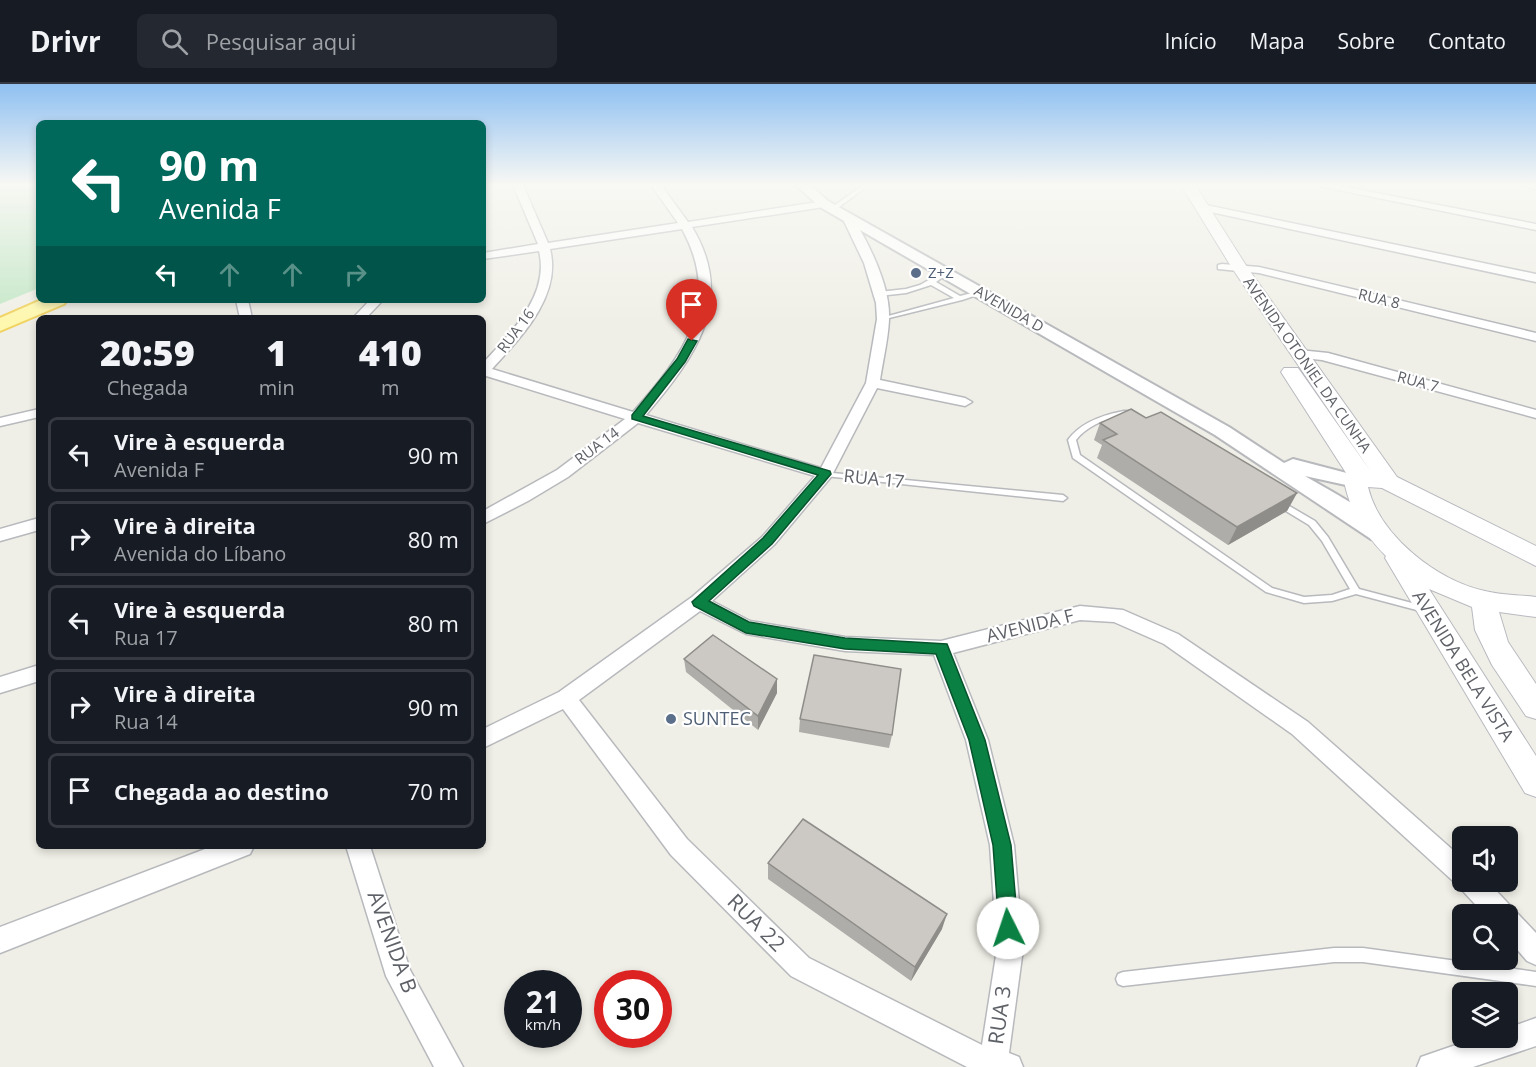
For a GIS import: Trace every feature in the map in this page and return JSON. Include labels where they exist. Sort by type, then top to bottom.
[{"type":"main road","name":"AVENIDA OTONIEL DA CUNHA","points":[[1205,231],[1299,354],[1389,482]]},
{"type":"main road","name":"AVENIDA OTONIEL DA CUNHA","points":[[1213,231],[1231,267],[1358,480],[1355,493],[1362,508],[1385,541]]},
{"type":"main road","points":[[0,325],[50,303]]},
{"type":"main road","points":[[1358,480],[1389,482],[1536,557]]},
{"type":"main road","points":[[1385,541],[1436,580],[1485,601],[1536,607]]},
{"type":"main road","name":"AVENIDA BELA VISTA","points":[[1385,541],[1536,783]]},
{"type":"main road","points":[[1485,601],[1484,614],[1491,636],[1536,707]]},
{"type":"street","name":"RUA 16","points":[[486,368],[512,339],[537,303],[548,270],[536,231]]},
{"type":"street","points":[[486,256],[648,231]]},
{"type":"street","name":"RUA 14","points":[[486,516],[567,469],[636,417],[682,360],[702,322],[707,283],[701,255],[689,231]]},
{"type":"street","points":[[486,738],[566,698],[699,602],[768,541],[825,474],[873,383],[883,319],[879,294],[867,254],[850,231]]},
{"type":"street","name":"AVENIDA D","points":[[872,231],[1222,431],[1313,472],[1358,480]]},
{"type":"street","points":[[1314,231],[1536,278]]},
{"type":"street","name":"RUA 8","points":[[1231,267],[1259,270],[1536,337]]},
{"type":"street","points":[[362,315],[374,303]]},
{"type":"street","name":"RUA 7","points":[[1299,354],[1323,357],[1536,414]]},
{"type":"street","name":"RUA 17","points":[[486,372],[825,474]]},
{"type":"street","points":[[873,383],[965,402]]},
{"type":"street","points":[[0,422],[36,414]]},
{"type":"street","name":"AVENIDA D","points":[[1222,431],[1250,451],[1327,496],[1385,541]]},
{"type":"street","points":[[0,535],[36,525]]},
{"type":"street","name":"AVENIDA F","points":[[699,602],[746,627],[845,644],[941,648],[1080,613],[1116,615],[1171,639],[1300,728],[1452,864]]},
{"type":"street","name":"RUA 3","points":[[941,648],[977,740],[1002,845],[1010,949],[998,1066]]},
{"type":"street","points":[[0,685],[36,674]]},
{"type":"street","name":"RUA 22","points":[[566,698],[679,847],[800,968],[998,1066]]},
{"type":"street","points":[[0,940],[234,849]]},
{"type":"street","name":"AVENIDA B","points":[[359,849],[399,976],[449,1067]]},
{"type":"street","points":[[1480,892],[1492,904]]},
{"type":"street","points":[[1518,932],[1536,952]]},
{"type":"street","points":[[1431,1067],[1536,1032]]},
{"type":"lane","points":[[879,294],[920,289],[933,283],[946,272]]},
{"type":"lane","points":[[933,283],[960,298]]},
{"type":"lane","points":[[883,319],[980,293]]},
{"type":"lane","points":[[1141,419],[1131,413],[1114,415],[1076,433],[1072,440],[1076,456],[1269,590],[1304,600],[1332,598],[1356,591],[1430,611]]},
{"type":"lane","name":"RUA 17","points":[[825,474],[1063,498]]},
{"type":"lane","points":[[1272,498],[1312,523],[1325,539],[1356,591]]},
{"type":"lane","points":[[1123,979],[1334,955],[1363,955],[1536,979]]},
{"type":"green space","points":[[0,231],[36,231],[36,289],[0,304]]},
{"type":"building","points":[[1131,409],[1146,418],[1161,412],[1297,493],[1237,527],[1103,440],[1117,434],[1100,423]]},
{"type":"building","points":[[713,635],[777,679],[758,716],[684,659]]},
{"type":"building","points":[[814,655],[901,669],[892,735],[800,719]]},
{"type":"building","points":[[803,819],[947,914],[915,967],[768,863]]},
{"type":"place","name":"Z+Z","points":[[916,273]]},
{"type":"place","name":"SUNTEC","points":[[671,719]]},
{"type":"route","points":[[692,341],[682,360],[636,417],[825,474],[768,541],[699,602],[746,627],[845,644],[941,648],[977,740],[1002,845],[1008,928]]}]
